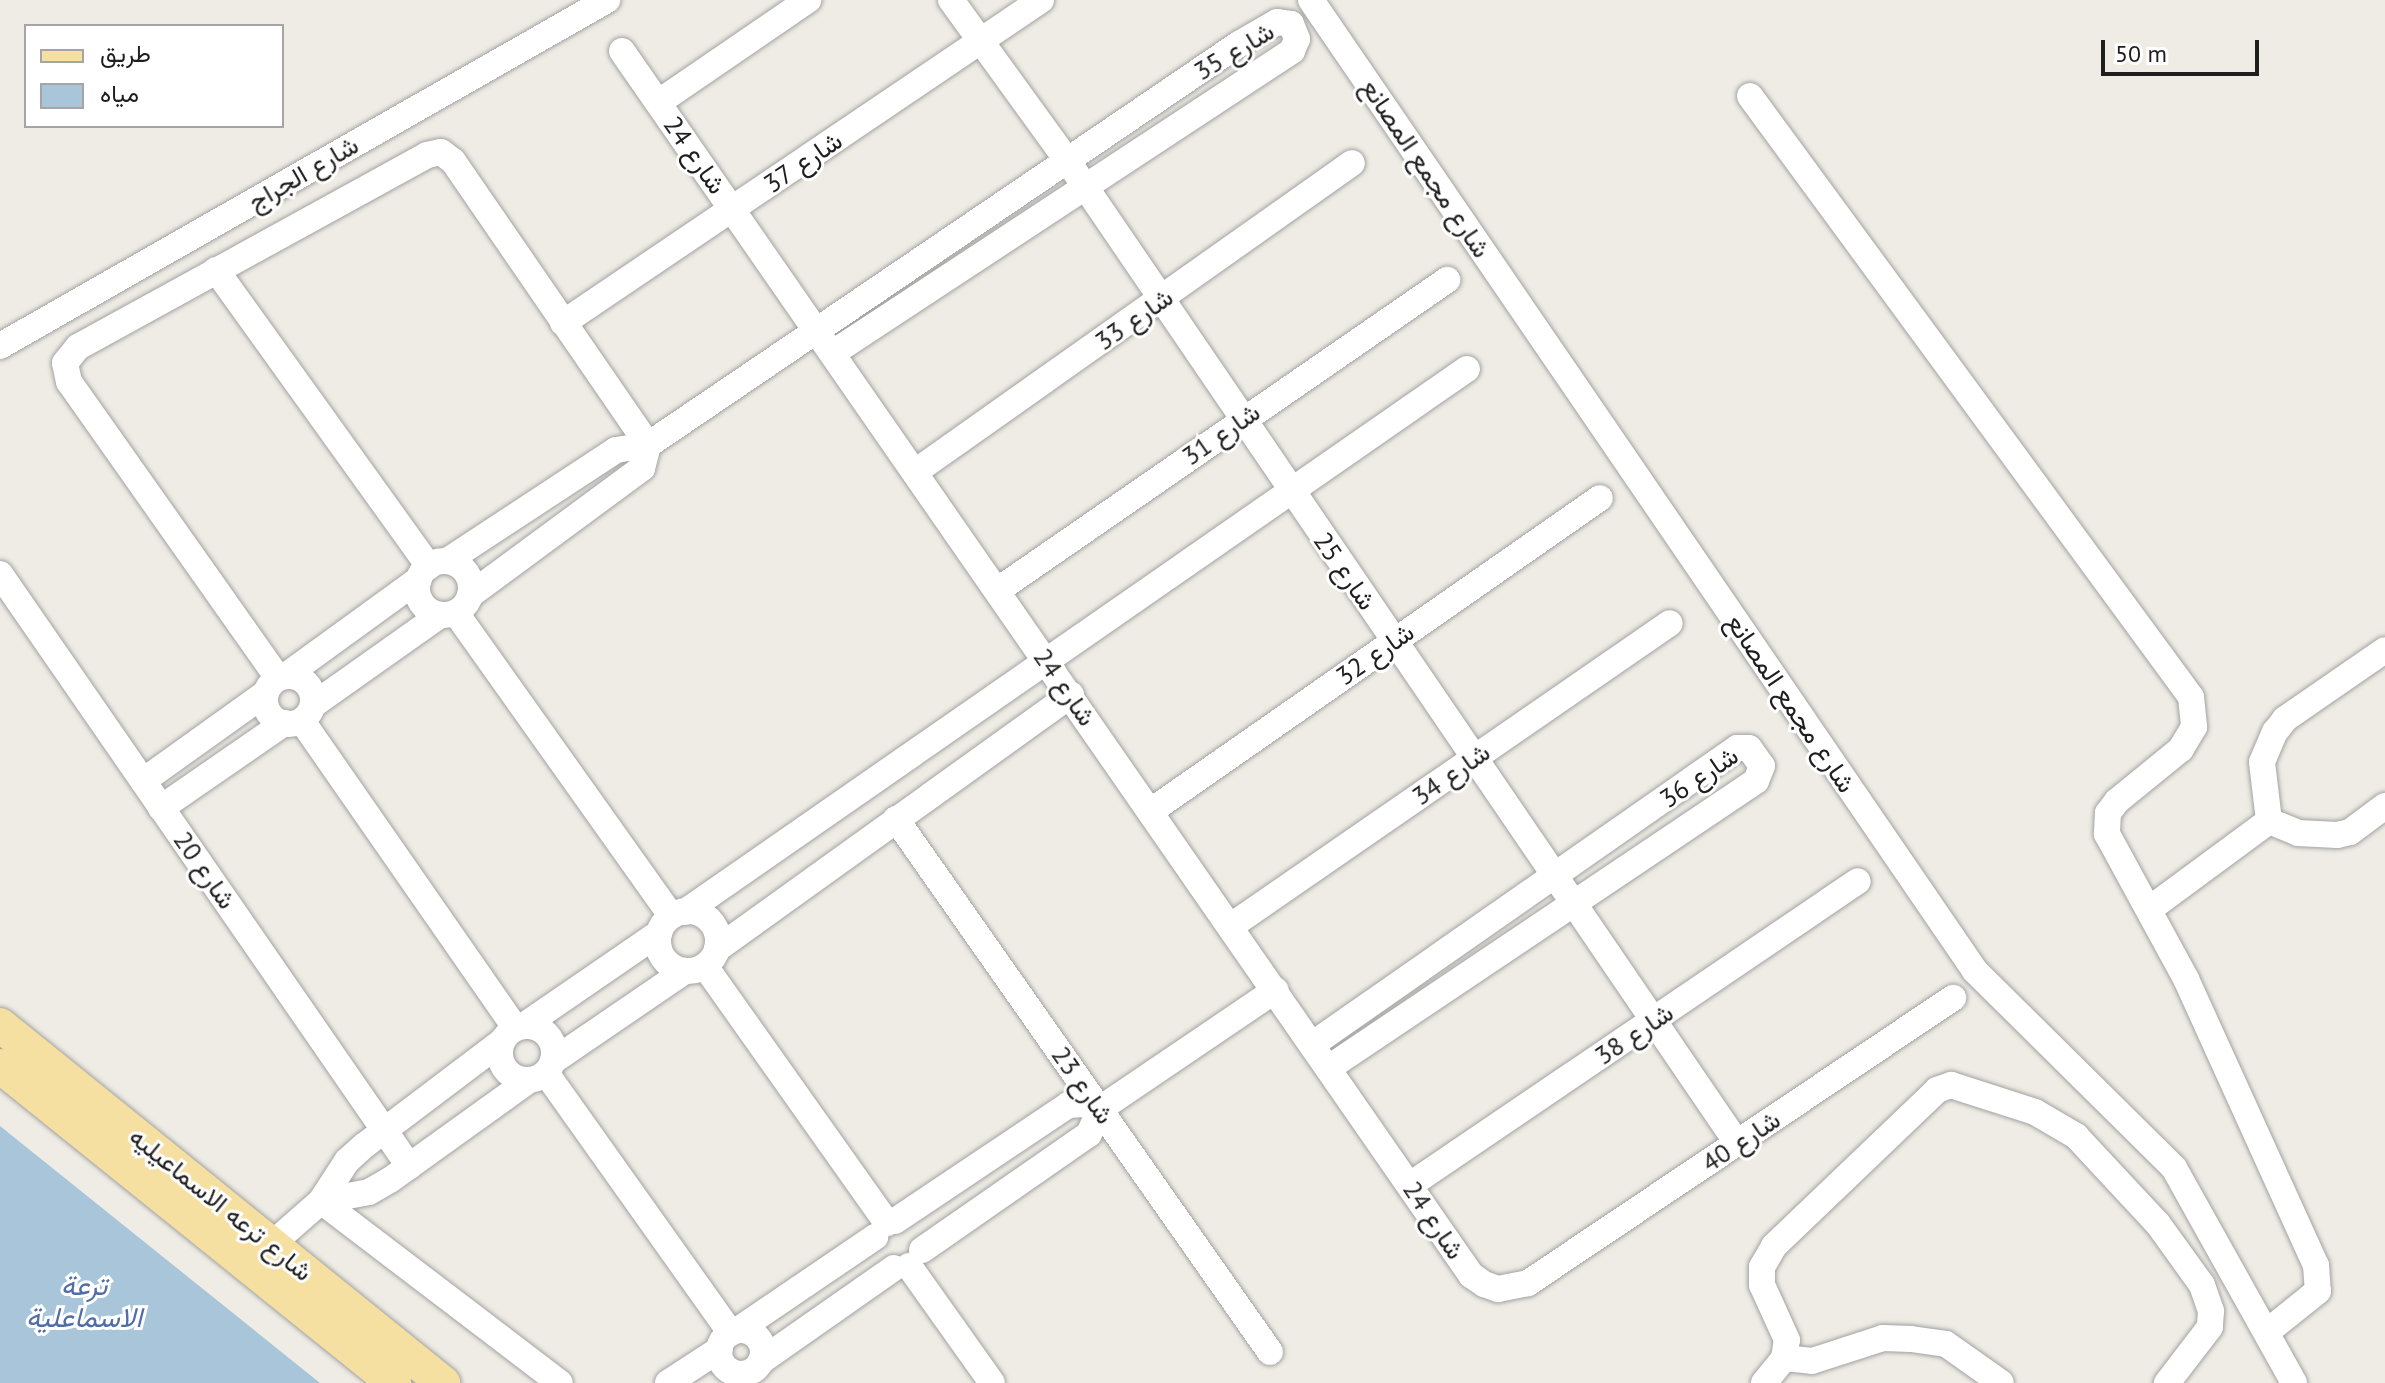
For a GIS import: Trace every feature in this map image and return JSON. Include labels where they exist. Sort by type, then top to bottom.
[{"type":"main road","name":"شارع ترعه الاسماعيليه","points":[[0,1025],[443,1383]]},
{"type":"main road","name":"شارع ترعه الاسماعيليه","points":[[0,1066],[394,1383]]},
{"type":"street","name":"شارع الجراج","points":[[0,346],[607,0]]},
{"type":"street","points":[[659,102],[808,0]]},
{"type":"street","name":"شارع 25","points":[[951,0],[1067,160],[1159,301],[1737,1143]]},
{"type":"street","name":"شارع 37","points":[[563,323],[1041,0]]},
{"type":"street","name":"شارع مجمع المصانع","points":[[1311,0],[1975,971],[2174,1168],[2294,1383]]},
{"type":"street","name":"شارع 35","points":[[648,445],[1067,160],[1277,22],[1284,21],[1296,31],[1292,51],[833,353]]},
{"type":"street","name":"شارع 24","points":[[622,51],[1330,1067],[1471,1275],[1498,1289],[1528,1283]]},
{"type":"street","points":[[1750,96],[2186,687],[2195,711],[2188,738],[2117,801],[2106,823],[2112,848],[2151,908],[2320,1278],[2310,1302],[2267,1332]]},
{"type":"street","points":[[161,808],[299,716],[455,608],[642,468],[648,445],[453,161],[441,152],[427,155],[78,347],[65,363],[69,382],[277,682],[271,716],[299,716]]},
{"type":"street","name":"شارع 33","points":[[915,472],[1352,163]]},
{"type":"street","points":[[216,270],[431,569],[423,606],[455,608]]},
{"type":"street","name":"شارع 31","points":[[998,590],[1447,280]]},
{"type":"street","points":[[271,1245],[321,1201],[347,1161],[514,1032],[1045,659],[1467,369]]},
{"type":"street","points":[[143,781],[431,569],[616,450],[648,445]]},
{"type":"street","name":"شارع 32","points":[[1151,811],[1600,498]]},
{"type":"street","points":[[431,569],[463,569],[455,608],[672,920],[666,962],[702,962]]},
{"type":"street","name":"شارع 20","points":[[0,574],[409,1166]]},
{"type":"street","name":"شارع 34","points":[[1231,926],[1670,623]]},
{"type":"street","points":[[2269,821],[2262,762],[2275,732],[2285,719],[2385,650]]},
{"type":"street","points":[[277,682],[304,681],[299,716],[514,1032],[552,1040],[543,1071]]},
{"type":"street","points":[[321,1201],[369,1192],[409,1166],[702,962],[1071,695]]},
{"type":"street","name":"شارع 36","points":[[1313,1044],[1737,748],[1749,748],[1762,766],[1756,781],[1330,1067]]},
{"type":"street","points":[[2269,821],[2298,833],[2337,835],[2385,806]]},
{"type":"street","name":"شارع 23","points":[[896,819],[1270,1352]]},
{"type":"street","points":[[2151,908],[2269,821]]},
{"type":"street","name":"شارع 38","points":[[1410,1185],[1858,881]]},
{"type":"street","points":[[672,920],[696,913],[714,927],[702,962]]},
{"type":"street","points":[[702,962],[886,1227]]},
{"type":"street","points":[[543,1071],[729,1337],[730,1370],[759,1371],[1089,1134],[1100,1109],[1276,990]]},
{"type":"street","name":"شارع 40","points":[[1528,1283],[1953,998]]},
{"type":"street","points":[[514,1032],[502,1064],[508,1073],[543,1071]]},
{"type":"street","points":[[1764,1383],[1784,1358],[1787,1340],[1762,1285],[1762,1267],[1774,1246],[1937,1090],[1951,1085],[2035,1112],[2076,1136],[2158,1224],[2202,1285],[2211,1311],[2210,1327],[2167,1383]]},
{"type":"street","points":[[668,1383],[886,1227],[1068,1105],[1090,1104],[1100,1109]]},
{"type":"street","points":[[321,1201],[560,1383]]},
{"type":"street","points":[[886,1227],[913,1225],[908,1262]]},
{"type":"street","points":[[886,1227],[876,1254],[908,1262],[992,1383]]},
{"type":"street","points":[[729,1337],[758,1339],[759,1371]]},
{"type":"street","points":[[1784,1358],[1812,1361],[1883,1338],[1911,1339],[1946,1344],[2001,1383]]},
{"type":"water","name":"ترعة الاسماعلية","points":[[0,1126],[320,1383],[0,1383]]}]
